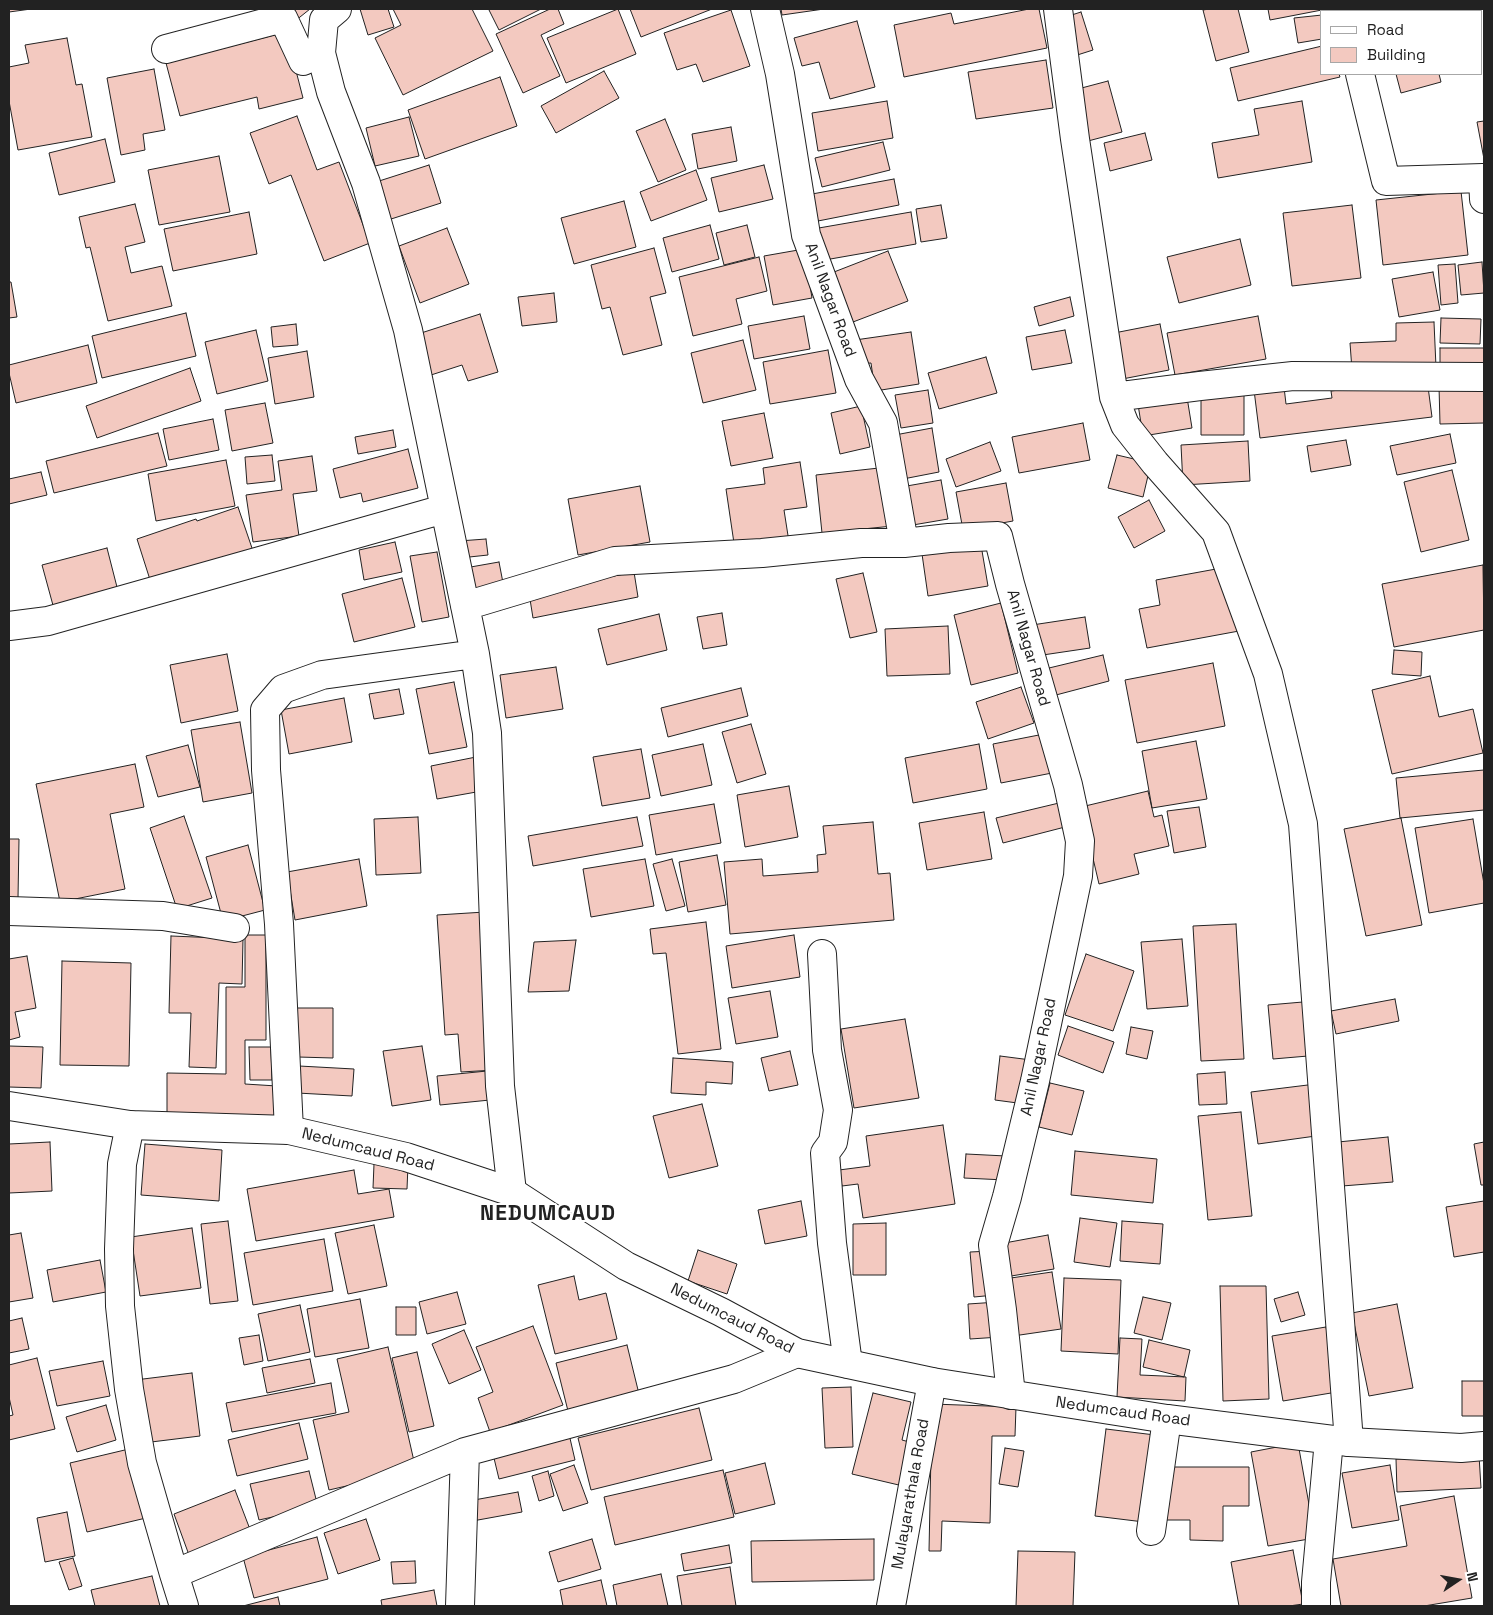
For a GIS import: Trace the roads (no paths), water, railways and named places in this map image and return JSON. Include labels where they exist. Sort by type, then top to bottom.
[{"type":"street","points":[[337,9],[324,20],[321,53],[331,92],[366,183],[408,330],[475,654],[487,733],[500,1086],[512,1192]]},
{"type":"street","name":"Anil Nagar Road","points":[[765,9],[780,74],[806,235],[859,379],[882,423],[904,543],[949,538],[998,536],[1068,785],[1080,841],[1078,876],[1035,1081],[1007,1197],[993,1244],[1011,1395]]},
{"type":"street","points":[[1058,9],[1076,149],[1114,397],[1125,426],[1216,532],[1268,674],[1303,824],[1339,1441],[1316,1582],[1316,1606]]},
{"type":"street","points":[[166,49],[283,18],[303,61],[321,53]]},
{"type":"street","points":[[1360,75],[1386,181],[1484,185]]},
{"type":"street","points":[[1114,397],[1293,376],[1484,377]]},
{"type":"street","points":[[9,626],[48,621],[444,509]]},
{"type":"street","points":[[465,606],[615,561],[762,553],[862,543],[904,543]]},
{"type":"street","points":[[289,1130],[279,924],[266,770],[264,710],[283,689],[322,675],[475,654]]},
{"type":"street","points":[[9,910],[163,916],[235,928]]},
{"type":"street","points":[[822,954],[827,1050],[838,1110],[833,1142],[825,1153],[832,1243],[848,1364]]},
{"type":"street","name":"Nedumcaud Road","points":[[9,1106],[130,1125],[289,1130],[406,1157],[512,1192],[626,1266],[721,1312],[797,1354],[932,1382],[1167,1419],[1339,1441],[1462,1448],[1484,1446]]},
{"type":"street","points":[[130,1125],[122,1164],[119,1250],[122,1324],[129,1389],[142,1463],[184,1606]]},
{"type":"street","points":[[174,1574],[465,1452],[734,1379],[797,1354]]},
{"type":"street","name":"Mulayarathala Road","points":[[891,1606],[932,1382]]},
{"type":"street","points":[[1151,1531],[1167,1419]]},
{"type":"street","points":[[460,1606],[465,1452]]},
{"type":"district","name":"NEDUMCAUD","points":[[548,1214]]}]
